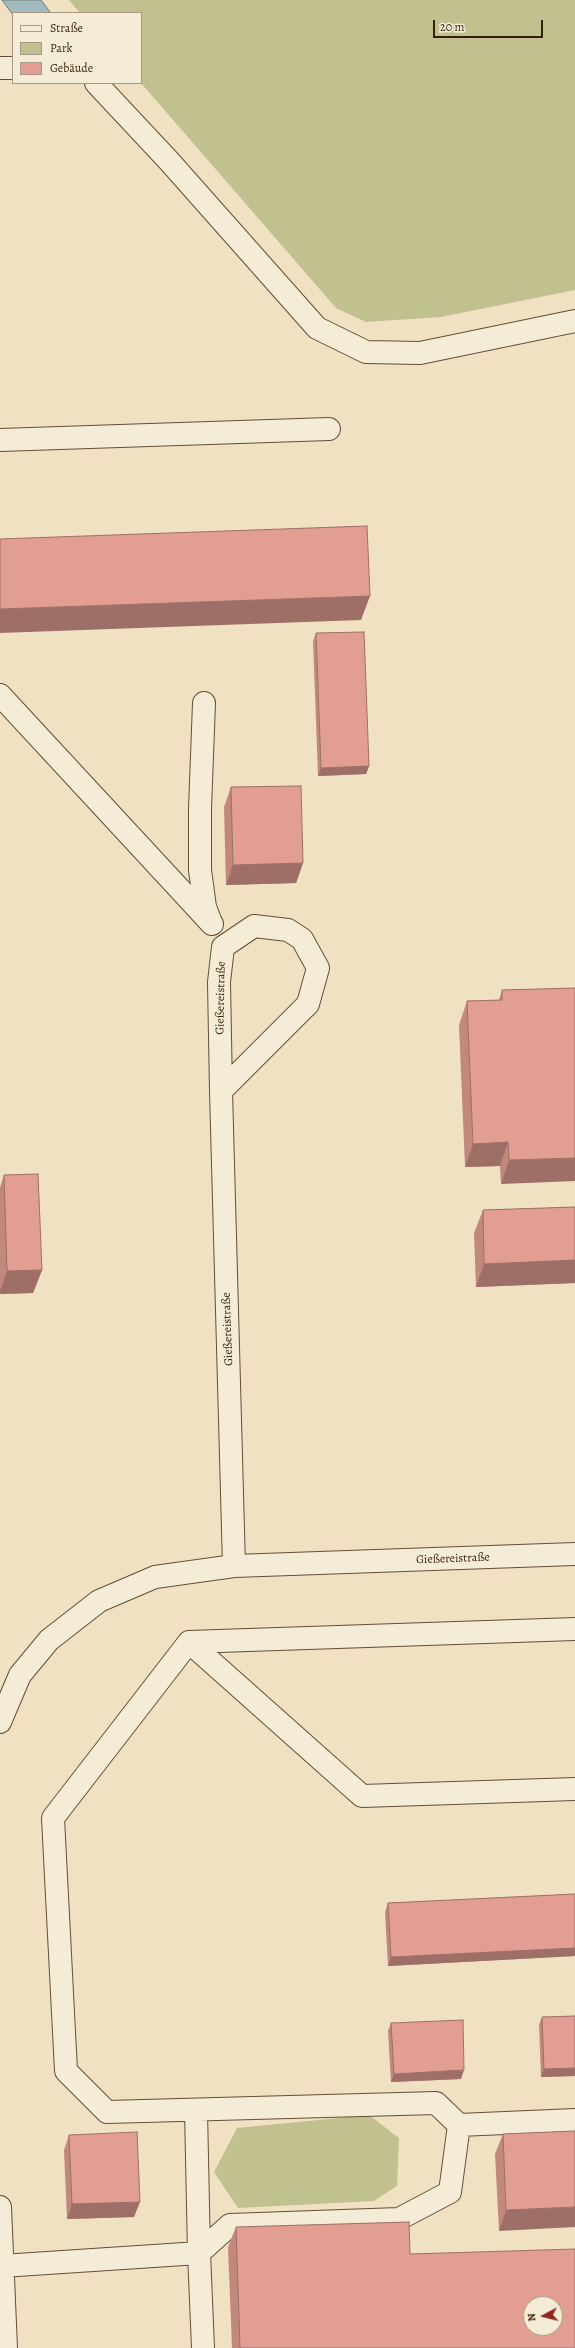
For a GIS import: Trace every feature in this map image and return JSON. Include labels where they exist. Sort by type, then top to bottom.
[{"type":"street","points":[[0,68],[12,68]]},
{"type":"street","points":[[97,84],[169,161],[317,328],[366,352],[420,353],[575,321]]},
{"type":"street","points":[[0,440],[329,428]]},
{"type":"street","points":[[0,695],[212,924]]},
{"type":"street","points":[[204,703],[200,809],[200,870],[205,907],[223,946]]},
{"type":"street","name":"Gießereistraße","points":[[221,1091],[308,1004],[318,968],[302,939],[288,930],[254,926],[223,946],[219,982],[221,1091],[234,1566]]},
{"type":"street","name":"Gießereistraße","points":[[0,1722],[20,1675],[48,1640],[99,1601],[155,1577],[234,1566],[575,1554]]},
{"type":"street","points":[[189,1642],[575,1629]]},
{"type":"street","points":[[189,1642],[362,1796],[575,1789]]},
{"type":"street","points":[[189,1642],[53,1818],[66,2071],[107,2112],[436,2103],[459,2125],[575,2120]]},
{"type":"street","points":[[196,2110],[199,2253],[203,2348]]},
{"type":"street","points":[[2,2266],[199,2253],[230,2225],[399,2219],[450,2192],[459,2125]]},
{"type":"street","points":[[0,2207],[6,2348]]},
{"type":"green space","points":[[69,0],[575,0],[575,290],[441,317],[366,322],[336,308],[142,84],[142,12],[79,12]]},
{"type":"green space","points":[[369,2115],[399,2138],[397,2186],[374,2201],[238,2208],[214,2172],[237,2128]]},
{"type":"water","points":[[2,0],[41,0],[50,12],[12,12],[12,14]]},
{"type":"building","points":[[367,526],[370,596],[0,609],[0,539]]},
{"type":"building","points":[[364,632],[369,766],[321,768],[316,633]]},
{"type":"building","points":[[301,786],[303,863],[233,865],[231,787]]},
{"type":"building","points":[[575,988],[575,1158],[509,1160],[508,1142],[473,1144],[467,1001],[502,1000],[502,990]]},
{"type":"building","points":[[38,1174],[42,1270],[7,1271],[4,1175]]},
{"type":"building","points":[[575,1207],[575,1260],[484,1264],[483,1210]]},
{"type":"building","points":[[575,1894],[575,1948],[391,1957],[388,1903]]},
{"type":"building","points":[[575,2016],[575,2068],[544,2069],[542,2017]]},
{"type":"building","points":[[463,2020],[464,2070],[394,2074],[391,2023]]},
{"type":"building","points":[[575,2131],[575,2207],[506,2210],[503,2134]]},
{"type":"building","points":[[137,2132],[140,2202],[72,2204],[69,2135]]},
{"type":"building","points":[[409,2222],[410,2254],[575,2249],[575,2348],[240,2348],[236,2227]]}]
